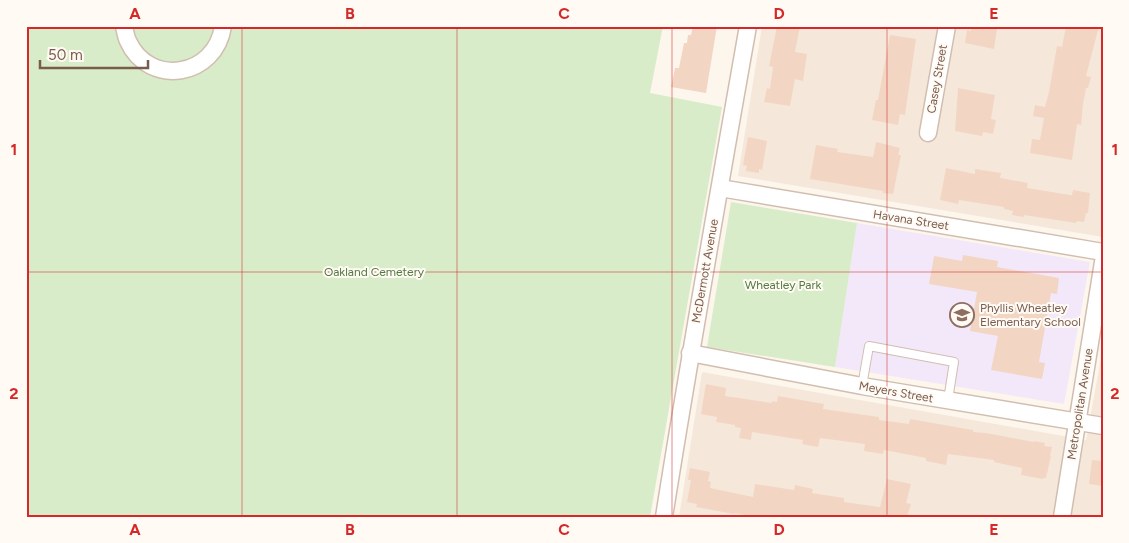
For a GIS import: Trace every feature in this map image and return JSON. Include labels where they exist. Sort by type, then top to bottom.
[{"type":"street","points":[[124,26],[128,41],[139,58],[154,68],[171,71],[188,69],[206,60],[218,44],[222,26]]},
{"type":"street","name":"McDermott Avenue","points":[[664,517],[690,354],[748,26]]},
{"type":"street","name":"Casey Street","points":[[928,132],[947,26]]},
{"type":"street","name":"Havana Street","points":[[720,188],[1103,252]]},
{"type":"street","name":"Metropolitan Avenue","points":[[1062,517],[1103,262]]},
{"type":"street","name":"Meyers Street","points":[[690,354],[862,386],[1103,426]]},
{"type":"lane","points":[[862,386],[869,346],[954,362],[948,400]]},
{"type":"shaded area","points":[[762,26],[1103,26],[1103,237],[738,176]]},
{"type":"shaded area","name":"Phyllis Wheatley Elementary School","points":[[857,223],[1090,262],[1064,404],[835,367]]},
{"type":"shaded area","points":[[1103,347],[1103,517],[679,517],[702,372],[1086,440]]},
{"type":"green space","name":"Oakland Cemetery","points":[[26,26],[663,26],[650,93],[722,107],[650,517],[26,517]]},
{"type":"green space","name":"Wheatley Park","points":[[731,202],[857,223],[835,367],[707,347]]},
{"type":"building","points":[[693,26],[717,26],[706,93],[671,87],[675,68],[679,68],[684,43],[687,43],[688,35],[691,35]]},
{"type":"building","points":[[777,26],[800,26],[795,52],[807,54],[803,81],[795,79],[790,106],[764,102],[767,88],[770,89],[773,67],[769,66]]},
{"type":"building","points":[[972,26],[997,29],[994,49],[965,43],[967,30],[971,31]]},
{"type":"building","points":[[1066,26],[1099,26],[1086,76],[1091,77],[1088,88],[1086,88],[1081,125],[1077,124],[1072,160],[1030,153],[1032,139],[1040,140],[1044,118],[1033,116],[1035,105],[1045,107],[1057,46],[1062,47]]},
{"type":"building","points":[[890,35],[916,39],[905,115],[900,114],[898,125],[872,120],[876,100],[878,100]]},
{"type":"building","points":[[958,88],[995,95],[991,119],[996,120],[993,134],[983,132],[982,136],[955,131]]},
{"type":"building","points":[[748,137],[767,141],[762,170],[759,169],[759,173],[746,171],[747,166],[743,165]]},
{"type":"building","points":[[876,142],[900,148],[898,155],[901,155],[893,194],[810,179],[816,145],[838,149],[837,152],[873,157]]},
{"type":"building","points":[[946,168],[975,174],[975,169],[1001,173],[1000,178],[1028,183],[1027,188],[1070,195],[1072,195],[1073,190],[1090,193],[1088,213],[1086,213],[1084,222],[1077,221],[1076,223],[1012,215],[1013,211],[1004,209],[1004,207],[959,200],[958,204],[940,200]]},
{"type":"building","points":[[963,255],[998,261],[997,267],[1059,278],[1057,294],[1051,293],[1039,362],[1045,363],[1042,379],[991,370],[998,336],[970,331],[977,292],[929,284],[934,256],[962,261]]},
{"type":"building","points":[[706,384],[726,388],[725,396],[772,403],[772,401],[777,402],[778,396],[824,404],[823,409],[879,417],[879,420],[909,424],[910,419],[973,430],[973,432],[1045,443],[1044,446],[1052,447],[1046,478],[1021,475],[1022,468],[994,462],[994,460],[948,454],[946,465],[926,461],[926,458],[884,450],[883,454],[864,451],[865,444],[820,438],[818,447],[802,444],[803,440],[752,432],[751,440],[739,438],[741,428],[735,427],[735,425],[716,422],[717,417],[701,414]]},
{"type":"building","points":[[1092,460],[1103,461],[1103,486],[1089,484]]},
{"type":"building","points":[[690,468],[710,472],[708,481],[711,482],[710,488],[753,497],[755,484],[794,490],[795,485],[813,489],[812,493],[844,498],[844,502],[880,507],[887,479],[911,484],[906,503],[911,504],[907,517],[757,517],[734,514],[696,507],[697,504],[687,502],[691,480],[688,480]]},
{"type":"place","name":"Phyllis Wheatley Elementary School","points":[[962,315]]}]
